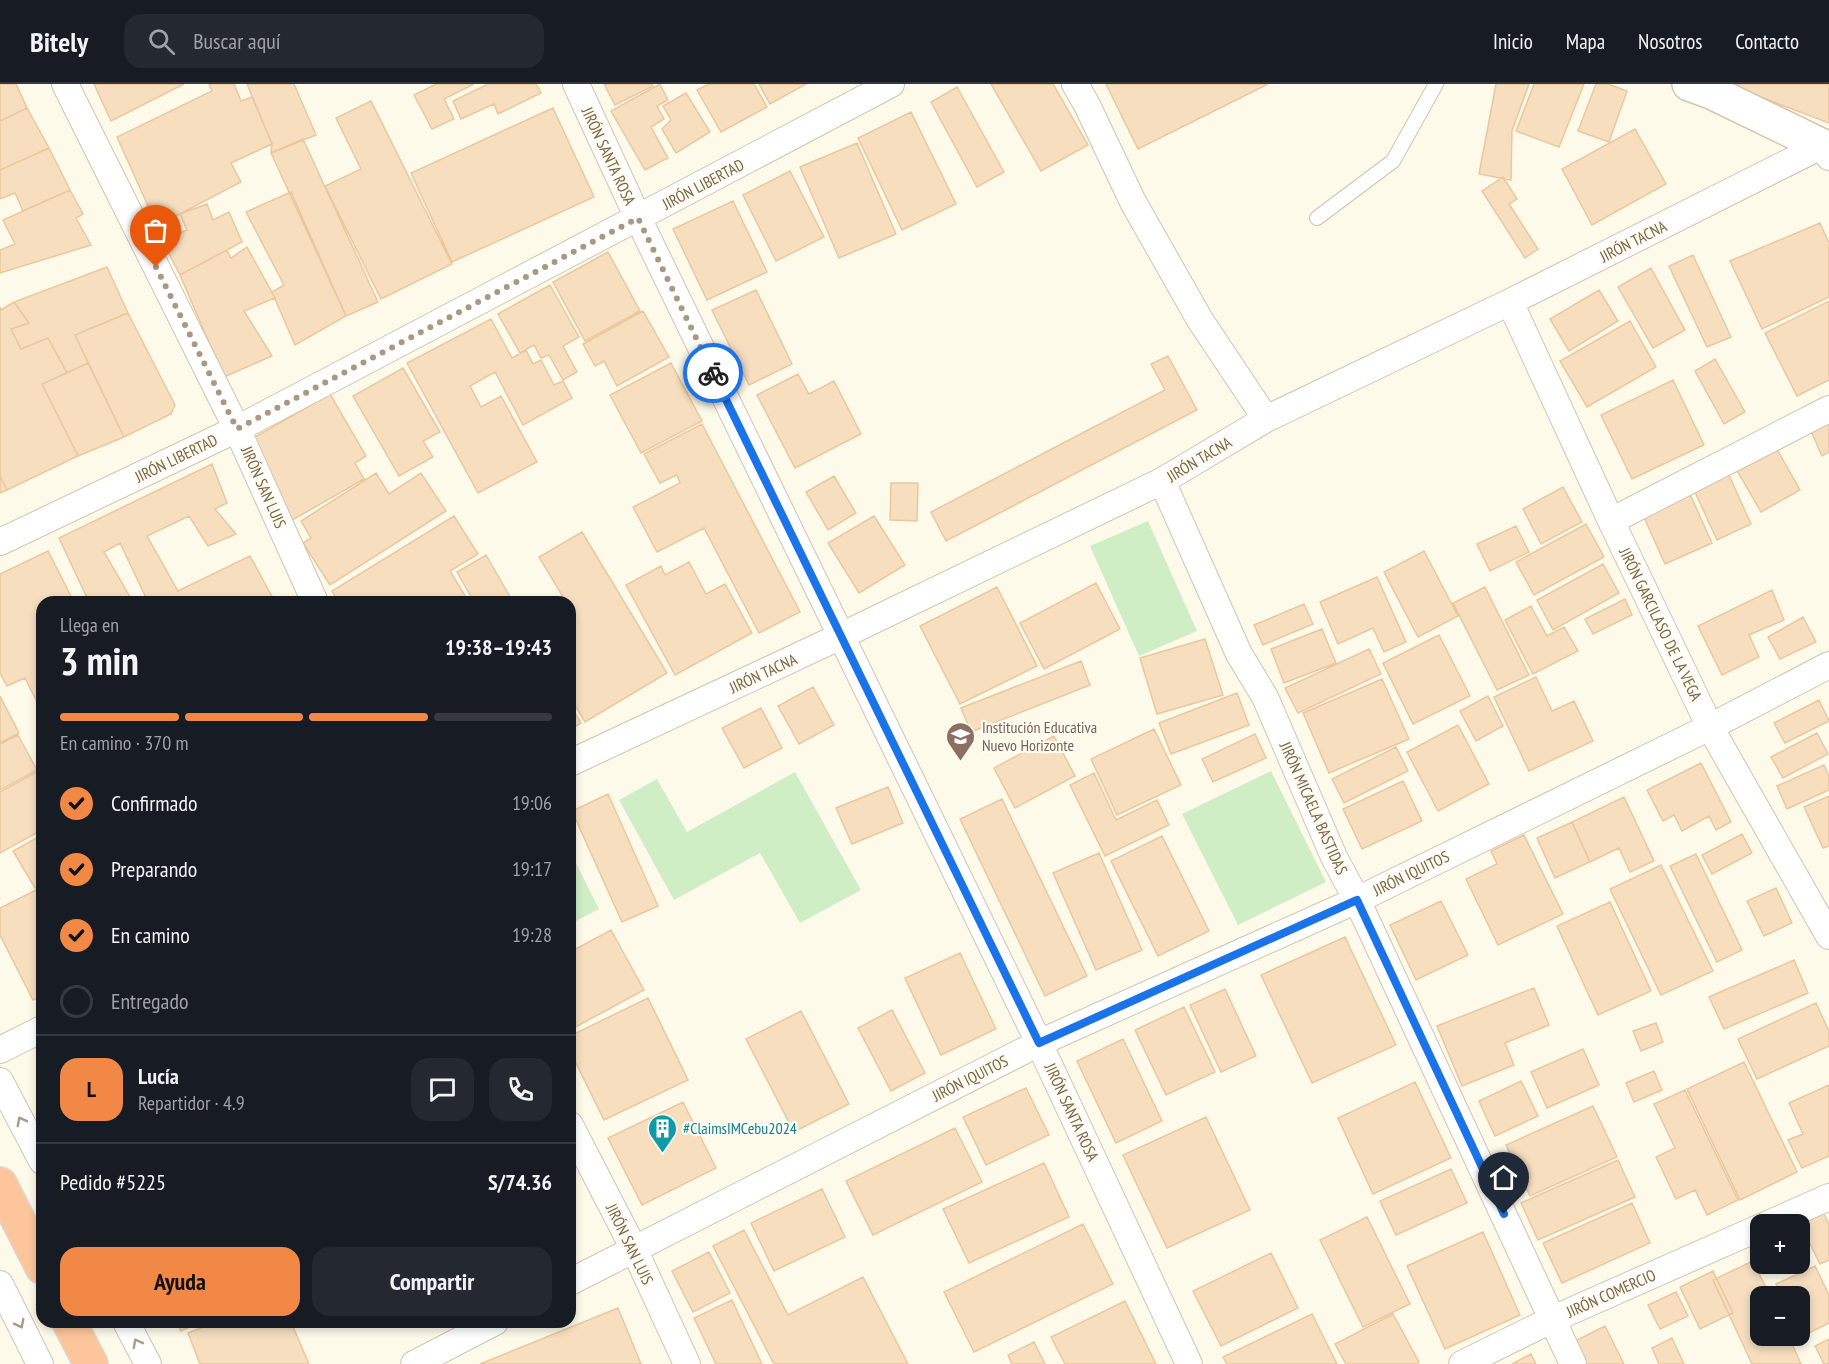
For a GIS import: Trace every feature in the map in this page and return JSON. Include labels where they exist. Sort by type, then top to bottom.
[{"type":"highway","points":[[0,1184],[36,1255]]},
{"type":"highway","points":[[72,1328],[91,1364]]},
{"type":"main road","points":[[1689,84],[1711,92],[1827,151]]},
{"type":"street","name":"JIRÓN SAN LUIS","points":[[65,84],[237,429],[312,596]]},
{"type":"street","name":"JIRÓN SANTA ROSA","points":[[576,84],[638,218],[1039,1043],[1189,1364]]},
{"type":"street","name":"JIRÓN LIBERTAD","points":[[0,542],[237,429],[891,84]]},
{"type":"street","points":[[1075,84],[1133,202],[1200,320],[1266,419]]},
{"type":"street","name":"JIRÓN TACNA","points":[[576,760],[841,636],[1162,481],[1266,419],[1827,151]]},
{"type":"street","name":"JIRÓN GARCILASO DE LA VEGA","points":[[1510,302],[1611,521],[1710,727],[1829,936]]},
{"type":"street","points":[[1611,521],[1829,409]]},
{"type":"street","name":"JIRÓN MICAELA BASTIDAS","points":[[1162,481],[1239,654],[1265,697],[1334,857],[1357,900],[1573,1364]]},
{"type":"street","name":"JIRÓN IQUITOS","points":[[576,1279],[1039,1043],[1357,900],[1710,727],[1829,665]]},
{"type":"street","points":[[0,1050],[36,1032]]},
{"type":"street","points":[[0,1081],[36,1150]]},
{"type":"street","name":"JIRÓN SAN LUIS","points":[[576,1137],[634,1248],[687,1364]]},
{"type":"street","points":[[1791,1214],[1829,1197]]},
{"type":"street","name":"JIRÓN COMERCIO","points":[[1462,1364],[1553,1319],[1750,1232]]},
{"type":"street","points":[[0,1284],[40,1364]]},
{"type":"street","points":[[129,1328],[148,1364]]},
{"type":"street","points":[[414,1364],[483,1328]]},
{"type":"lane","points":[[1317,218],[1393,160],[1436,84]]},
{"type":"green space","points":[[1148,521],[1197,631],[1139,656],[1090,546]]},
{"type":"green space","points":[[1271,771],[1326,882],[1238,925],[1182,814]]},
{"type":"green space","points":[[795,772],[861,890],[800,923],[760,853],[674,900],[619,800],[657,779],[687,832]]},
{"type":"green space","points":[[576,863],[599,909],[576,921]]},
{"type":"building","points":[[0,84],[16,84],[27,108],[0,121]]},
{"type":"building","points":[[94,84],[184,84],[111,121]]},
{"type":"building","points":[[209,84],[234,84],[241,101],[252,97],[272,144],[231,163],[241,182],[157,226],[117,137],[212,91]]},
{"type":"building","points":[[247,84],[294,84],[316,135],[271,153],[272,144]]},
{"type":"building","points":[[436,84],[474,84],[444,99],[454,119],[432,129],[414,95]]},
{"type":"building","points":[[488,84],[536,84],[541,93],[498,114],[494,104],[461,119],[453,101]]},
{"type":"building","points":[[604,84],[652,84],[653,86],[615,105]]},
{"type":"building","points":[[660,84],[668,100],[657,106],[664,119],[651,127],[668,158],[645,170],[611,111]]},
{"type":"building","points":[[709,84],[754,84],[767,107],[721,132],[697,90]]},
{"type":"building","points":[[759,84],[806,84],[770,104]]},
{"type":"building","points":[[991,84],[1053,84],[1088,145],[1041,171]]},
{"type":"building","points":[[1106,84],[1268,84],[1138,149]]},
{"type":"building","points":[[1496,84],[1529,84],[1512,131],[1511,180],[1479,174]]},
{"type":"building","points":[[1534,84],[1584,84],[1559,147],[1516,131]]},
{"type":"building","points":[[1596,84],[1608,84],[1627,91],[1609,142],[1578,131]]},
{"type":"building","points":[[1829,84],[1829,123],[1729,85]]},
{"type":"building","points":[[957,87],[1004,172],[977,187],[931,102]]},
{"type":"building","points":[[686,93],[710,132],[676,153],[662,129],[671,120],[663,106]]},
{"type":"building","points":[[371,101],[452,264],[381,299],[325,186],[361,169],[336,118]]},
{"type":"building","points":[[27,108],[49,148],[0,170],[0,121]]},
{"type":"building","points":[[553,108],[594,197],[452,262],[411,173]]},
{"type":"building","points":[[911,112],[956,204],[902,230],[858,138]]},
{"type":"building","points":[[1635,129],[1666,184],[1592,225],[1562,169]]},
{"type":"building","points":[[303,139],[378,302],[346,316],[271,153]]},
{"type":"building","points":[[857,143],[896,234],[839,258],[800,167]]},
{"type":"building","points":[[49,148],[70,190],[23,211],[15,193],[0,199],[0,170]]},
{"type":"building","points":[[790,171],[824,237],[776,261],[743,195]]},
{"type":"building","points":[[1503,177],[1517,199],[1509,204],[1538,249],[1525,258],[1482,191]]},
{"type":"building","points":[[70,190],[83,214],[76,218],[91,245],[0,273],[0,250],[15,244],[3,220]]},
{"type":"building","points":[[291,192],[346,316],[295,345],[272,292],[284,285],[246,212]]},
{"type":"building","points":[[733,201],[767,272],[707,300],[673,229]]},
{"type":"building","points":[[207,204],[213,220],[229,212],[242,242],[180,275],[162,240],[187,230],[180,214]]},
{"type":"building","points":[[1820,223],[1829,243],[1829,297],[1762,329],[1730,261]]},
{"type":"building","points":[[247,247],[275,298],[244,311],[272,356],[224,377],[180,275],[227,250],[231,258]]},
{"type":"building","points":[[608,252],[640,311],[585,341],[553,282]]},
{"type":"building","points":[[1693,255],[1731,337],[1707,347],[1669,266]]},
{"type":"building","points":[[107,267],[128,313],[75,335],[88,363],[67,373],[48,338],[21,349],[11,329],[29,323],[14,302]]},
{"type":"building","points":[[1651,268],[1685,330],[1653,348],[1618,287]]},
{"type":"building","points":[[550,285],[579,337],[563,346],[577,372],[563,380],[549,355],[541,358],[534,345],[520,353],[498,314]]},
{"type":"building","points":[[756,290],[792,364],[749,385],[712,310]]},
{"type":"building","points":[[1599,290],[1618,321],[1569,351],[1550,319]]},
{"type":"building","points":[[1829,301],[1829,380],[1797,396],[1765,333]]},
{"type":"building","points":[[14,302],[29,323],[11,329],[21,349],[48,338],[67,373],[42,384],[78,456],[7,490],[0,476],[0,307],[1,310]]},
{"type":"building","points":[[643,311],[669,357],[617,386],[604,361],[595,366],[583,344]]},
{"type":"building","points":[[128,313],[175,405],[171,414],[124,437],[75,335]]},
{"type":"building","points":[[491,319],[512,358],[526,350],[533,364],[541,360],[554,385],[563,381],[572,398],[523,425],[495,372],[470,386],[481,407],[501,396],[537,462],[478,493],[407,363]]},
{"type":"building","points":[[1630,321],[1656,367],[1587,407],[1560,361]]},
{"type":"building","points":[[1168,356],[1197,410],[946,541],[931,512],[1165,390],[1151,364]]},
{"type":"building","points":[[1715,359],[1745,412],[1724,424],[1695,371]]},
{"type":"building","points":[[88,363],[124,437],[78,456],[42,384]]},
{"type":"building","points":[[671,363],[702,421],[641,453],[610,395]]},
{"type":"building","points":[[403,368],[440,432],[423,441],[433,457],[399,476],[353,396]]},
{"type":"building","points":[[798,374],[809,394],[834,381],[861,434],[795,468],[757,395]]},
{"type":"building","points":[[1673,380],[1704,445],[1632,479],[1601,415]]},
{"type":"building","points":[[330,394],[366,456],[355,463],[364,479],[289,522],[243,444]]},
{"type":"building","points":[[1829,418],[1829,452],[1822,456],[1809,427]]},
{"type":"building","points":[[702,424],[800,612],[759,633],[704,528],[657,552],[633,507],[680,483],[677,475],[660,483],[644,454]]},
{"type":"building","points":[[1774,444],[1800,490],[1761,512],[1735,467]]},
{"type":"building","points":[[212,464],[227,503],[215,509],[236,534],[208,546],[189,516],[147,536],[178,591],[250,556],[272,596],[145,596],[120,543],[104,552],[130,596],[86,596],[59,538]]},
{"type":"building","points":[[376,473],[389,494],[421,473],[446,511],[330,585],[303,543],[311,538],[301,521]]},
{"type":"building","points":[[1728,473],[1751,524],[1717,540],[1693,488]]},
{"type":"building","points":[[0,476],[7,490],[0,493]]},
{"type":"building","points":[[834,476],[856,513],[828,530],[806,492]]},
{"type":"building","points":[[891,483],[918,483],[917,521],[890,520]]},
{"type":"building","points":[[1563,487],[1582,522],[1541,544],[1523,509]]},
{"type":"building","points":[[1689,492],[1712,543],[1665,564],[1642,513]]},
{"type":"building","points":[[454,516],[478,554],[450,571],[465,596],[335,596],[332,591]]},
{"type":"building","points":[[874,516],[905,565],[859,593],[828,543]]},
{"type":"building","points":[[1586,524],[1604,557],[1534,595],[1516,562]]},
{"type":"building","points":[[1516,526],[1529,552],[1490,571],[1477,544]]},
{"type":"building","points":[[582,532],[667,673],[585,722],[576,707],[576,596],[562,596],[539,557]]},
{"type":"building","points":[[48,551],[71,596],[36,596],[36,700],[25,678],[7,686],[0,673],[0,574]]},
{"type":"building","points":[[1424,551],[1458,616],[1418,637],[1384,572]]},
{"type":"building","points":[[486,555],[510,596],[471,596],[457,572]]},
{"type":"building","points":[[689,562],[706,594],[725,584],[752,633],[675,675],[626,585],[661,566],[665,575]]},
{"type":"building","points":[[1603,564],[1619,593],[1553,630],[1537,600]]},
{"type":"building","points":[[1377,577],[1406,642],[1384,652],[1373,628],[1338,644],[1320,602]]},
{"type":"building","points":[[1096,583],[1120,629],[1044,669],[1020,623]]},
{"type":"building","points":[[997,587],[1037,666],[960,704],[920,626]]},
{"type":"building","points":[[1485,587],[1529,675],[1497,690],[1453,603]]},
{"type":"building","points":[[1772,590],[1784,620],[1749,635],[1759,657],[1722,675],[1698,626]]},
{"type":"building","points":[[1625,599],[1632,615],[1593,634],[1585,619]]},
{"type":"building","points":[[1304,604],[1313,624],[1263,645],[1254,625]]},
{"type":"building","points":[[1531,606],[1547,636],[1564,627],[1578,651],[1533,674],[1505,620]]},
{"type":"building","points":[[1803,617],[1816,642],[1780,659],[1768,637]]},
{"type":"building","points":[[1322,629],[1336,663],[1284,683],[1271,649]]},
{"type":"building","points":[[1439,635],[1470,696],[1413,724],[1383,663]]},
{"type":"building","points":[[1205,639],[1223,695],[1157,714],[1140,658]]},
{"type":"building","points":[[1369,649],[1381,674],[1298,713],[1285,688]]},
{"type":"building","points":[[1081,661],[1090,685],[971,732],[961,708]]},
{"type":"building","points":[[1536,677],[1552,711],[1574,701],[1593,741],[1529,771],[1494,697]]},
{"type":"building","points":[[1382,679],[1409,739],[1329,773],[1303,713]]},
{"type":"building","points":[[813,687],[834,725],[799,744],[778,706]]},
{"type":"building","points":[[1237,693],[1249,725],[1171,754],[1159,723]]},
{"type":"building","points":[[0,696],[19,733],[0,743]]},
{"type":"building","points":[[1488,696],[1503,726],[1476,741],[1460,711]]},
{"type":"building","points":[[1819,700],[1829,721],[1785,743],[1774,723]]},
{"type":"building","points":[[761,708],[782,748],[744,768],[722,728]]},
{"type":"building","points":[[576,715],[581,723],[576,726]]},
{"type":"building","points":[[1458,725],[1489,784],[1438,811],[1407,752]]},
{"type":"building","points":[[1154,729],[1181,785],[1117,815],[1091,759]]},
{"type":"building","points":[[1817,733],[1828,754],[1783,778],[1771,757]]},
{"type":"building","points":[[1255,734],[1266,758],[1213,782],[1202,759]]},
{"type":"building","points":[[18,735],[36,771],[0,790],[0,744]]},
{"type":"building","points":[[1054,736],[1075,776],[1015,808],[994,768]]},
{"type":"building","points":[[1396,747],[1408,771],[1344,803],[1332,779]]},
{"type":"building","points":[[1701,763],[1731,822],[1716,830],[1709,816],[1682,831],[1674,815],[1663,821],[1647,790]]},
{"type":"building","points":[[1824,765],[1829,776],[1829,790],[1787,809],[1777,786]]},
{"type":"building","points":[[36,772],[36,833],[0,853],[0,792]]},
{"type":"building","points":[[1094,773],[1116,820],[1157,800],[1169,825],[1105,856],[1070,785]]},
{"type":"building","points":[[1403,781],[1422,821],[1362,849],[1343,809]]},
{"type":"building","points":[[888,787],[903,823],[852,844],[836,808]]},
{"type":"building","points":[[608,794],[658,906],[622,922],[576,820],[576,809]]},
{"type":"building","points":[[1829,796],[1829,846],[1823,848],[1804,807]]},
{"type":"building","points":[[1624,797],[1654,861],[1630,872],[1619,848],[1590,862],[1572,822]]},
{"type":"building","points":[[1002,799],[1087,976],[1045,996],[960,819]]},
{"type":"building","points":[[1572,822],[1590,862],[1555,878],[1537,838]]},
{"type":"building","points":[[1742,834],[1752,853],[1712,874],[1702,855]]},
{"type":"building","points":[[1524,835],[1563,914],[1498,945],[1466,879],[1497,864],[1491,851]]},
{"type":"building","points":[[1162,836],[1209,931],[1158,956],[1111,861]]},
{"type":"building","points":[[36,838],[36,887],[35,888],[13,851]]},
{"type":"building","points":[[1099,853],[1142,950],[1096,970],[1053,873]]},
{"type":"building","points":[[1696,854],[1742,950],[1717,962],[1670,866]]},
{"type":"building","points":[[1661,865],[1713,971],[1661,995],[1610,889]]},
{"type":"building","points":[[1776,888],[1792,923],[1764,936],[1747,901]]},
{"type":"building","points":[[36,890],[36,999],[33,1000],[0,935],[0,908]]},
{"type":"building","points":[[1441,901],[1468,955],[1416,980],[1390,925]]},
{"type":"building","points":[[1610,902],[1651,991],[1598,1015],[1557,926]]},
{"type":"building","points":[[611,930],[644,990],[576,1027],[576,949]]},
{"type":"building","points":[[1345,937],[1396,1045],[1312,1083],[1261,975]]},
{"type":"building","points":[[960,953],[996,1029],[941,1055],[905,978]]},
{"type":"building","points":[[1794,960],[1808,993],[1724,1029],[1709,997]]},
{"type":"building","points":[[1534,988],[1549,1025],[1505,1043],[1514,1065],[1462,1086],[1437,1026]]},
{"type":"building","points":[[1225,989],[1256,1056],[1221,1072],[1190,1005]]},
{"type":"building","points":[[648,998],[688,1080],[604,1120],[576,1063],[576,1033]]},
{"type":"building","points":[[1816,1003],[1829,1031],[1829,1046],[1757,1079],[1738,1039]]},
{"type":"building","points":[[1184,1007],[1215,1072],[1166,1095],[1135,1030]]},
{"type":"building","points":[[892,1010],[925,1073],[891,1091],[858,1028]]},
{"type":"building","points":[[801,1011],[849,1104],[794,1132],[746,1039]]},
{"type":"building","points":[[1656,1023],[1663,1042],[1641,1051],[1633,1031]]},
{"type":"building","points":[[1123,1039],[1162,1121],[1116,1143],[1077,1061]]},
{"type":"building","points":[[1583,1049],[1599,1085],[1547,1108],[1531,1072]]},
{"type":"building","points":[[1744,1062],[1797,1172],[1740,1200],[1687,1089]]},
{"type":"building","points":[[1654,1071],[1662,1090],[1634,1102],[1626,1083]]},
{"type":"building","points":[[1521,1081],[1538,1116],[1495,1136],[1479,1101]]},
{"type":"building","points":[[1415,1082],[1451,1158],[1373,1194],[1338,1118]]},
{"type":"building","points":[[1829,1085],[1829,1156],[1802,1168],[1788,1140],[1803,1134],[1789,1103]]},
{"type":"building","points":[[1026,1088],[1049,1135],[986,1165],[963,1117]]},
{"type":"building","points":[[1685,1090],[1738,1200],[1707,1215],[1695,1190],[1676,1199],[1656,1157],[1675,1148],[1654,1104]]},
{"type":"building","name":"#ClaimsIMCebu2024","points":[[683,1102],[716,1168],[642,1205],[608,1138]]},
{"type":"building","points":[[1593,1106],[1617,1157],[1530,1196],[1506,1145]]},
{"type":"building","points":[[1206,1117],[1250,1210],[1167,1248],[1123,1155]]},
{"type":"building","points":[[955,1128],[982,1182],[873,1235],[846,1181]]},
{"type":"building","points":[[1618,1160],[1635,1197],[1538,1240],[1521,1203]]},
{"type":"building","points":[[1044,1163],[1069,1217],[969,1263],[943,1209]]},
{"type":"building","points":[[1451,1169],[1467,1203],[1396,1235],[1380,1201]]},
{"type":"building","points":[[822,1189],[845,1237],[774,1271],[751,1223]]},
{"type":"building","points":[[1632,1203],[1650,1243],[1562,1283],[1543,1243]]},
{"type":"building","points":[[1823,1212],[1829,1224],[1829,1260],[1820,1264],[1810,1244],[1810,1219]]},
{"type":"building","points":[[1367,1217],[1410,1304],[1363,1327],[1320,1240]]},
{"type":"building","points":[[1083,1224],[1113,1284],[974,1352],[944,1292]]},
{"type":"building","points":[[744,1230],[788,1315],[863,1277],[908,1364],[774,1364],[713,1246]]},
{"type":"building","points":[[1483,1232],[1520,1315],[1445,1349],[1407,1266]]},
{"type":"building","points":[[709,1252],[730,1293],[693,1312],[672,1271]]},
{"type":"building","points":[[1271,1253],[1298,1308],[1221,1346],[1193,1291]]},
{"type":"building","points":[[1750,1262],[1750,1274],[1759,1274],[1765,1286],[1750,1286],[1750,1346],[1793,1346],[1801,1364],[1752,1364],[1713,1280]]},
{"type":"building","points":[[1815,1266],[1829,1295],[1829,1323],[1810,1332],[1810,1286],[1777,1286],[1776,1284],[1798,1274],[1810,1274],[1810,1268]]},
{"type":"building","points":[[1713,1271],[1733,1313],[1700,1329],[1680,1287]]},
{"type":"building","points":[[1676,1292],[1688,1316],[1660,1329],[1648,1305]]},
{"type":"building","points":[[732,1300],[762,1364],[716,1364],[694,1318]]},
{"type":"building","points":[[1125,1301],[1156,1364],[1065,1364],[1051,1337]]},
{"type":"building","points":[[618,1308],[641,1364],[480,1364],[569,1328],[576,1328],[576,1325]]},
{"type":"building","points":[[1312,1314],[1337,1364],[1227,1364],[1223,1357]]},
{"type":"building","points":[[1393,1314],[1419,1362],[1416,1364],[1346,1364],[1335,1344]]},
{"type":"building","points":[[1605,1326],[1624,1364],[1579,1364],[1569,1344]]},
{"type":"building","points":[[201,1328],[294,1328],[309,1364],[200,1364],[188,1333]]},
{"type":"building","points":[[1672,1338],[1684,1364],[1659,1364],[1652,1348]]},
{"type":"building","points":[[1829,1339],[1829,1364],[1824,1364],[1815,1346]]},
{"type":"building","points":[[1034,1342],[1045,1364],[1012,1364],[1008,1355]]},
{"type":"building","points":[[1531,1354],[1536,1364],[1512,1364]]},
{"type":"way so far","points":[[156,267],[237,429],[638,218],[713,373]]},
{"type":"place","name":"Institución Educativa Nuevo Horizonte","points":[[961,762]]},
{"type":"place","name":"#ClaimsIMCebu2024","points":[[662,1154]]},
{"type":"route","points":[[713,373],[1039,1043],[1357,900],[1504,1214]]}]
